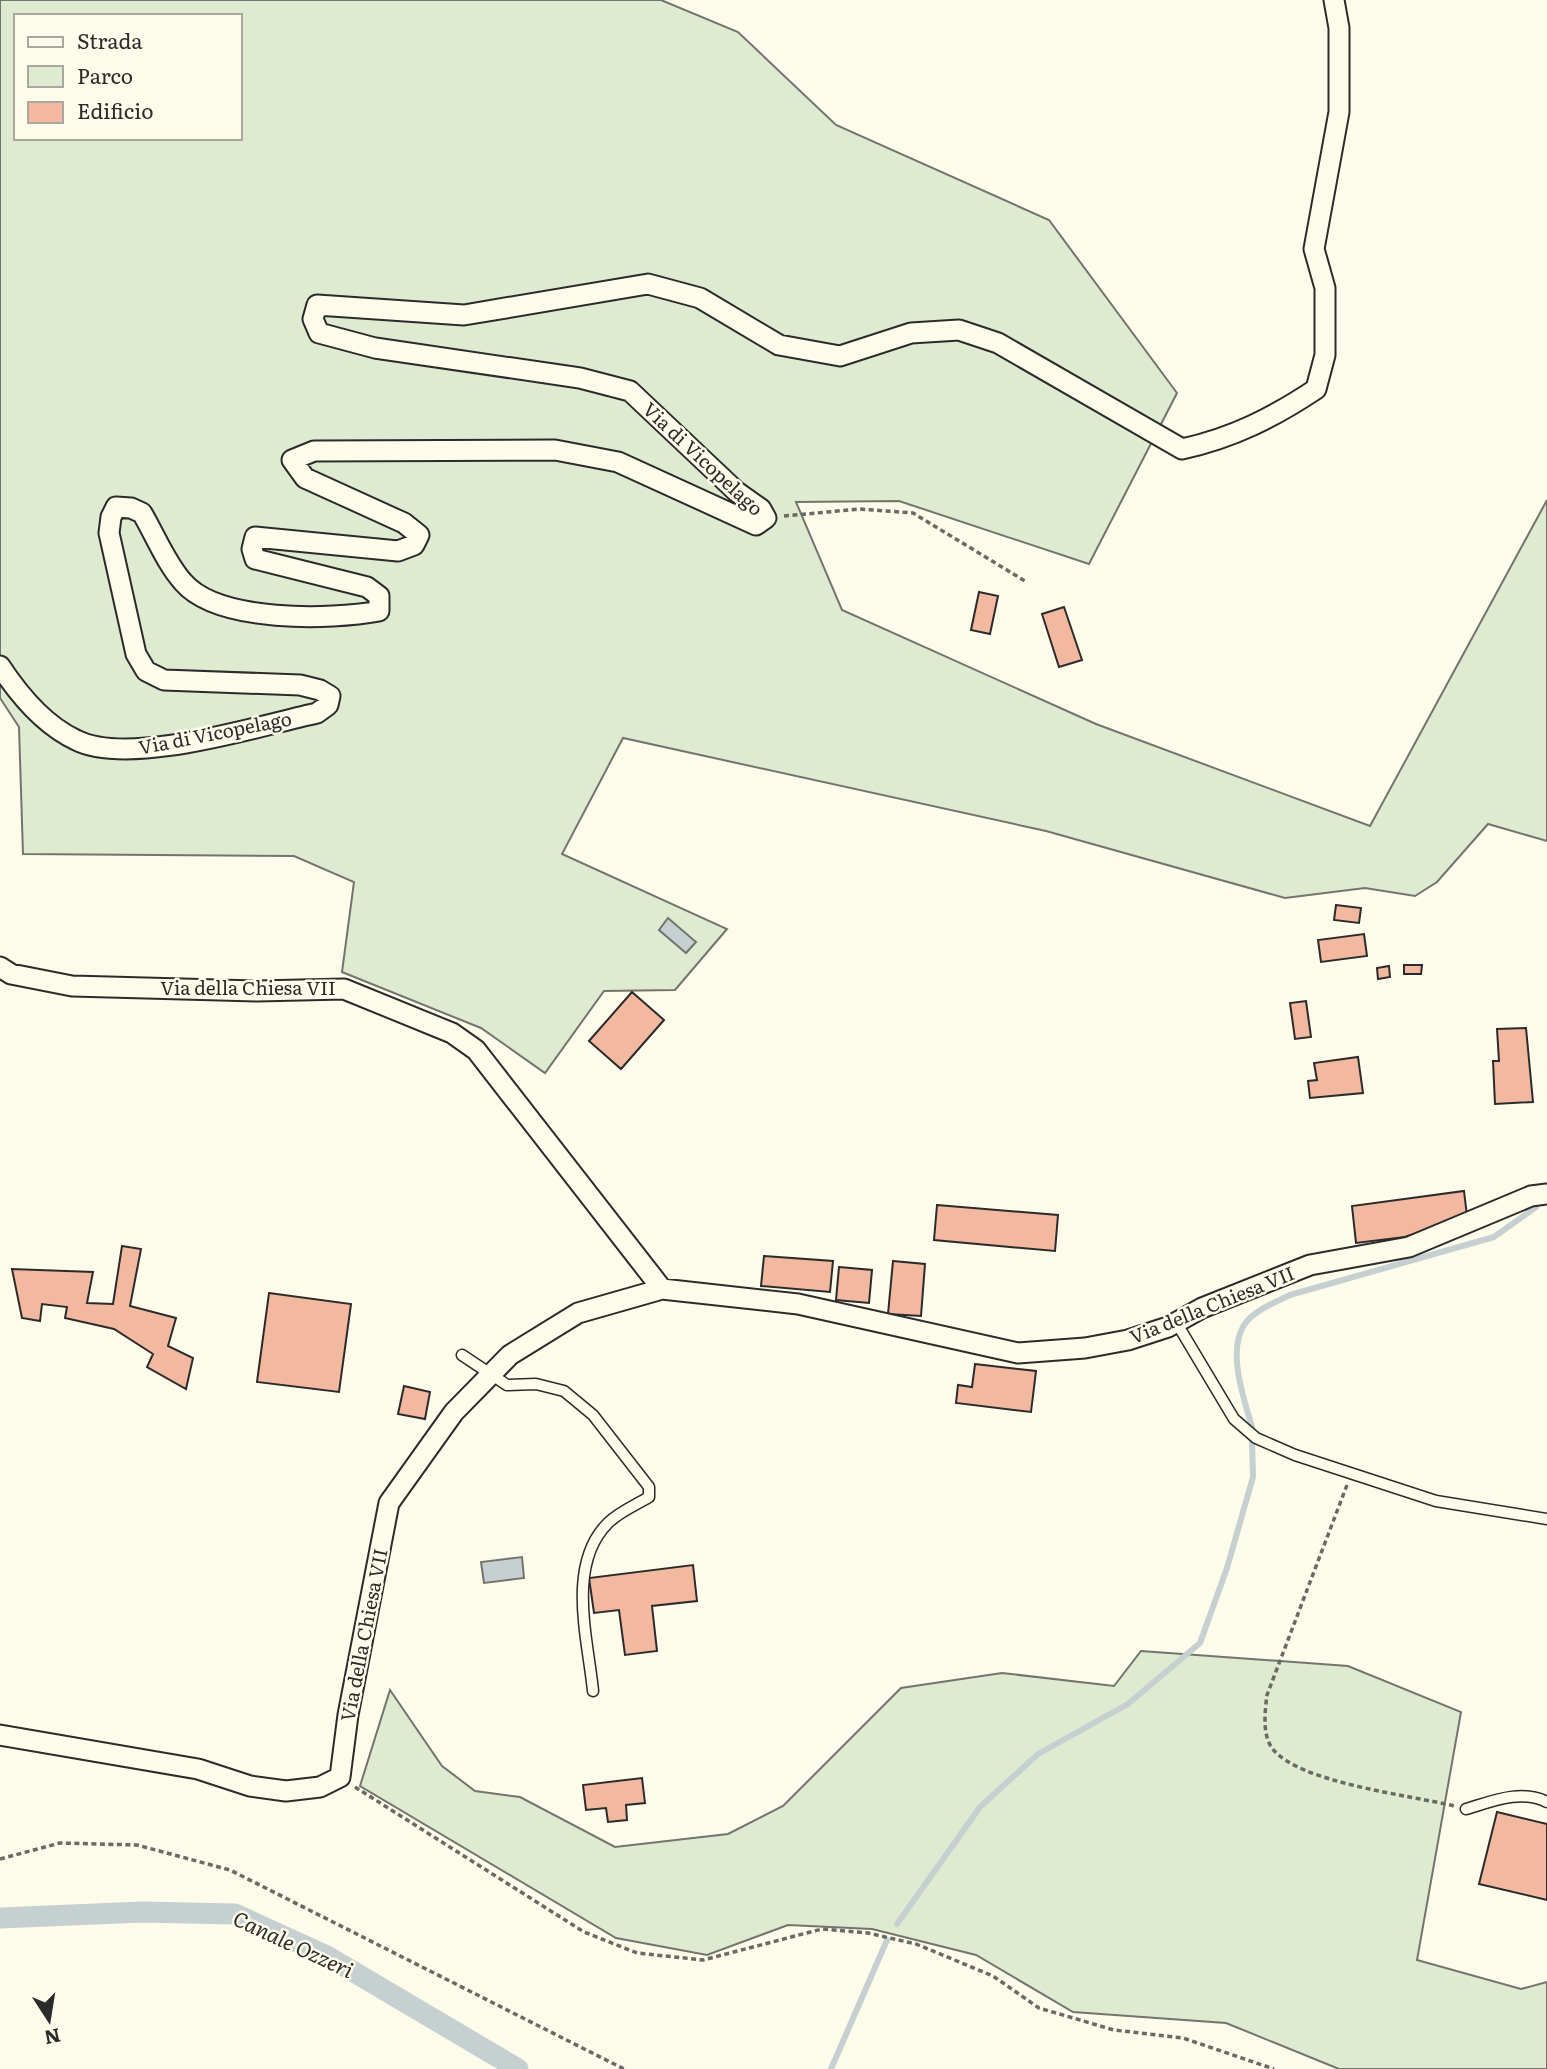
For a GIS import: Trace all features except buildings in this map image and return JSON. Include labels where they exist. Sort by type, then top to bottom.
[{"type":"street","name":"Via di Vicopelago","points":[[0,666],[16,690],[45,719],[76,741],[123,751],[187,741],[317,713],[328,705],[330,696],[320,690],[299,685],[164,680],[146,671],[136,654],[109,533],[116,507],[131,508],[142,513],[183,583],[205,598],[234,608],[275,616],[311,617],[347,617],[379,611],[379,596],[367,587],[255,559],[252,549],[255,537],[398,551],[414,545],[419,535],[404,523],[305,478],[292,460],[314,451],[555,450],[618,462],[756,525],[766,518],[761,509],[737,492],[630,391],[580,378],[375,348],[318,333],[313,319],[317,305],[464,315],[648,284],[700,298],[779,345],[840,356],[912,333],[959,330],[998,343],[1182,449],[1221,440],[1277,415],[1316,389],[1325,355],[1325,288],[1314,249],[1339,112],[1339,28],[1335,0]]},
{"type":"street","name":"Via della Chiesa VII","points":[[0,967],[22,977],[72,986],[257,991],[344,989],[452,1033],[476,1050],[662,1289]]},
{"type":"street","name":"Via della Chiesa VII","points":[[340,1777],[348,1715],[389,1503],[454,1412],[492,1373],[510,1355],[578,1313],[662,1289],[798,1304],[1018,1353],[1085,1348],[1128,1340],[1310,1265],[1409,1247],[1531,1196],[1547,1194]]},
{"type":"street","points":[[0,1735],[198,1769],[250,1786],[286,1791],[320,1787],[340,1777]]},
{"type":"lane","points":[[1176,1322],[1234,1419],[1256,1438],[1352,1474],[1436,1501],[1547,1519]]},
{"type":"lane","points":[[462,1355],[507,1385],[536,1384],[564,1391],[593,1415],[649,1487],[649,1497],[607,1523],[584,1562],[583,1595],[593,1691]]},
{"type":"lane","points":[[1466,1809],[1514,1797],[1533,1796],[1547,1802]]},
{"type":"path","points":[[761,509],[785,517],[860,509],[913,513],[1025,581]]},
{"type":"path","points":[[1352,1474],[1267,1695],[1264,1718],[1272,1747],[1304,1772],[1466,1809]]},
{"type":"path","points":[[340,1777],[584,1932],[637,1953],[703,1960],[822,1929],[867,1933],[916,1944],[993,1976],[1039,2008],[1114,2030],[1183,2038],[1274,2069]]},
{"type":"path","points":[[0,1859],[60,1843],[137,1845],[230,1870],[624,2069]]},
{"type":"green space","points":[[0,0],[661,0],[738,32],[836,125],[1049,220],[1177,393],[1089,564],[899,501],[796,502],[842,610],[1096,724],[1370,826],[1547,500],[1547,841],[1488,824],[1437,882],[1415,896],[1365,888],[1285,898],[1046,831],[623,738],[562,854],[727,929],[675,990],[604,991],[545,1073],[481,1028],[342,972],[354,882],[294,856],[23,854],[19,727],[0,698]]},
{"type":"green space","points":[[1141,1651],[1348,1666],[1461,1712],[1417,1960],[1521,1989],[1547,1982],[1547,2069],[1339,2069],[1226,2023],[1073,2012],[976,1955],[872,1929],[788,1925],[707,1955],[616,1938],[360,1786],[390,1690],[442,1766],[475,1791],[520,1797],[615,1847],[728,1834],[783,1806],[901,1688],[1002,1673],[1114,1686]]},
{"type":"shaded area","points":[[668,918],[696,942],[686,953],[659,930]]},
{"type":"shaded area","points":[[522,1557],[524,1578],[484,1583],[481,1562]]},
{"type":"waterway","points":[[1252,1427],[1239,1376],[1237,1348],[1244,1325],[1253,1315],[1290,1295],[1494,1237],[1536,1207]]},
{"type":"waterway","points":[[897,1924],[980,1807],[1038,1754],[1128,1704],[1200,1643],[1227,1568],[1253,1477],[1252,1441]]},
{"type":"waterway","name":"Canale Ozzeri","points":[[0,1918],[142,1912],[235,1914],[327,1956],[518,2069]]},
{"type":"waterway","points":[[831,2069],[887,1940]]}]
